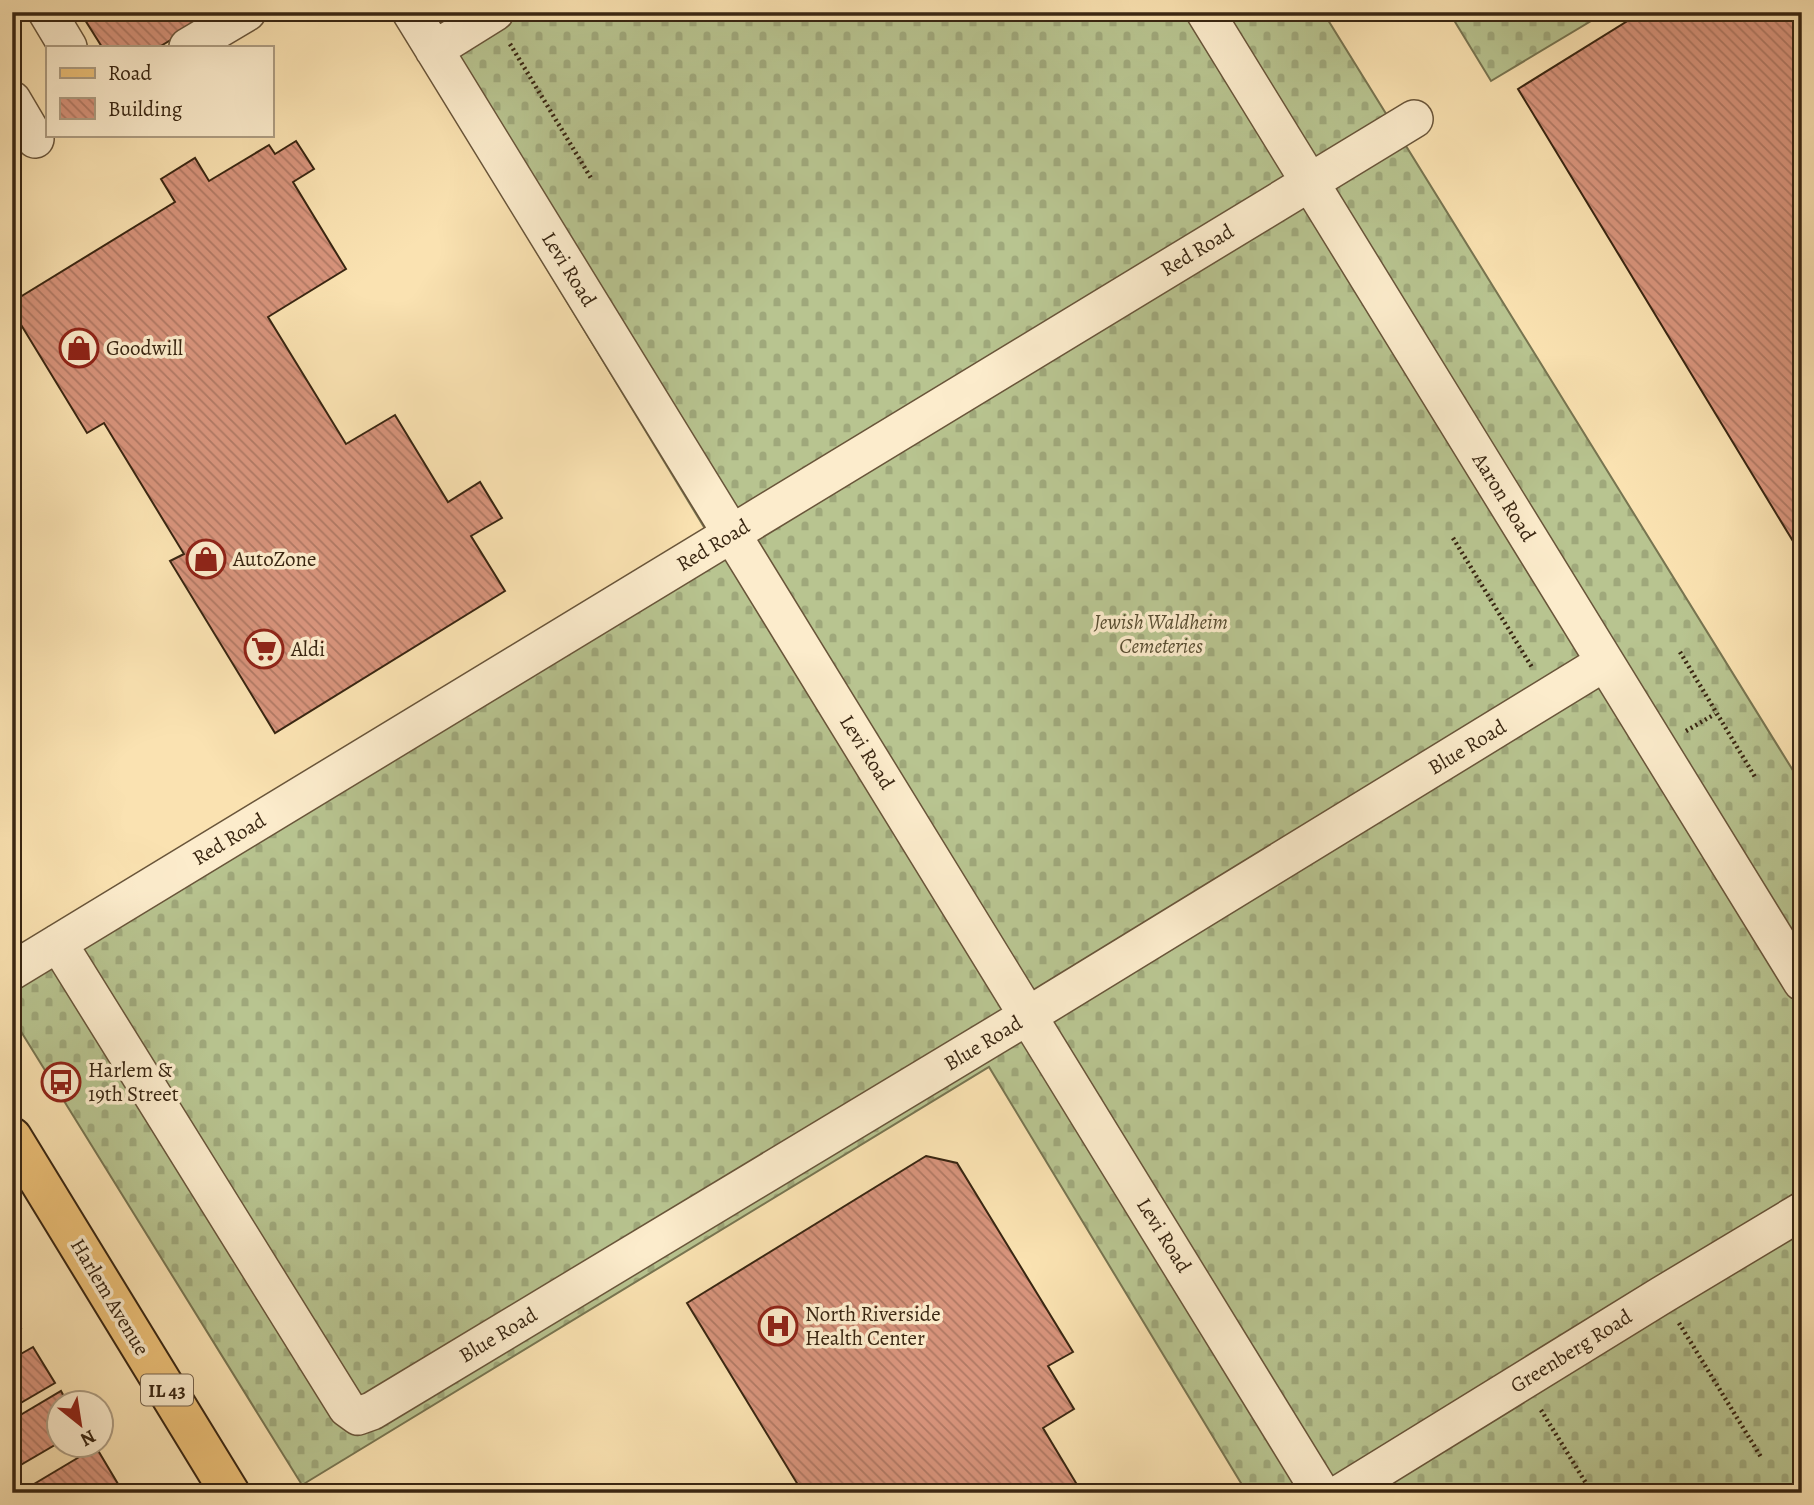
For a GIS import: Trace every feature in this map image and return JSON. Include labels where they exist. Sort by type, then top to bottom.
[{"type":"main road","name":"Harlem Avenue","points":[[12,1137],[230,1493]]},
{"type":"lane","points":[[47,12],[67,46]]},
{"type":"lane","points":[[190,46],[247,12]]},
{"type":"lane","name":"Levi Road","points":[[411,12],[1321,1493]]},
{"type":"lane","name":"Aaron Road","points":[[1205,12],[1802,982]]},
{"type":"lane","points":[[434,50],[494,13]]},
{"type":"lane","points":[[12,100],[32,141]]},
{"type":"lane","name":"Red Road","points":[[12,971],[1415,119]]},
{"type":"lane","name":"Blue Road","points":[[58,943],[347,1408],[358,1416],[372,1411],[1029,1015],[1605,663]]},
{"type":"lane","name":"Greenberg Road","points":[[1340,1493],[1802,1211]]},
{"type":"path","points":[[494,13],[591,178]]},
{"type":"path","points":[[1452,538],[1550,696]]},
{"type":"path","points":[[1680,652],[1755,777]]},
{"type":"path","points":[[1662,1295],[1761,1457]]},
{"type":"path","points":[[1522,1380],[1592,1493]]},
{"type":"green space","name":"Jewish Waldheim Cemeteries","points":[[391,12],[1323,12],[1802,785],[1802,1493],[1247,1493],[989,1067],[302,1485],[12,1017],[12,955],[707,532]]},
{"type":"green space","points":[[1449,12],[1606,12],[1491,81]]},
{"type":"building","points":[[80,12],[199,12],[204,20],[161,46],[101,46]]},
{"type":"building","points":[[1642,12],[1802,12],[1802,556],[1518,89]]},
{"type":"building","points":[[296,141],[314,169],[293,182],[346,269],[268,317],[346,444],[395,415],[448,502],[480,482],[502,518],[471,536],[505,591],[275,733],[170,561],[184,554],[104,423],[87,433],[12,310],[12,302],[175,202],[161,179],[195,158],[209,181],[269,145],[275,154]]},
{"type":"building","points":[[926,1156],[957,1163],[1073,1352],[1048,1366],[1074,1409],[1043,1428],[1082,1493],[803,1493],[687,1303]]},
{"type":"building","points":[[12,1313],[21,1328],[12,1334]]},
{"type":"building","points":[[33,1347],[55,1383],[12,1408],[12,1359]]},
{"type":"building","points":[[46,1400],[46,1450],[12,1470],[12,1420]]},
{"type":"building","points":[[74,1460],[104,1460],[118,1484],[103,1493],[19,1493]]},
{"type":"place","name":"Goodwill","points":[[79,348]]},
{"type":"place","name":"AutoZone","points":[[206,559]]},
{"type":"place","name":"Aldi","points":[[264,649]]},
{"type":"place","name":"Harlem & 19th Street","points":[[61,1082]]},
{"type":"place","name":"North Riverside Health Center","points":[[778,1326]]}]
